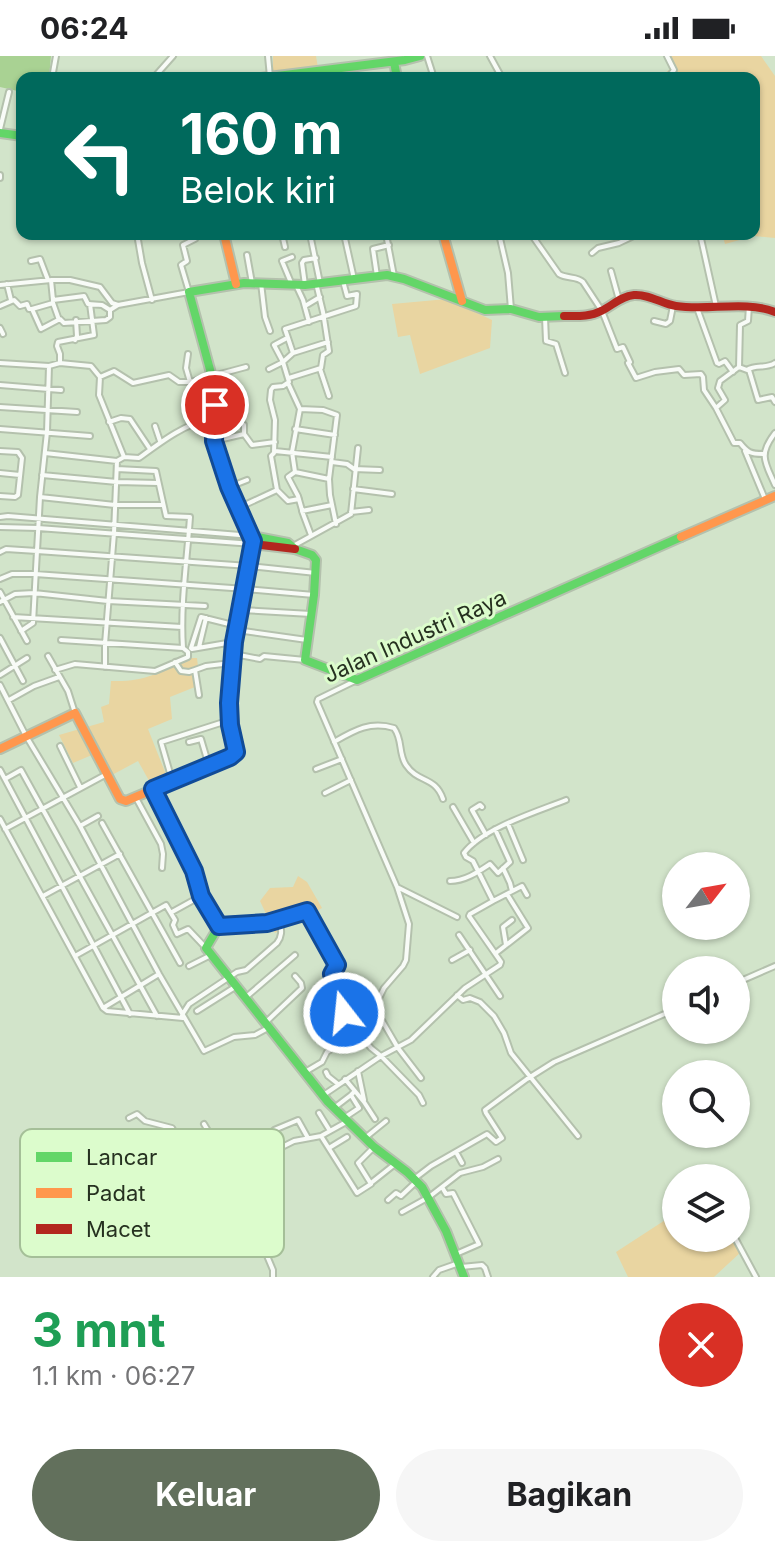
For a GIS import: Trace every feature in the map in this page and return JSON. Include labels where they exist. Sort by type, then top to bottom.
[{"type":"street","points":[[159,72],[173,56]]},
{"type":"street","points":[[339,72],[420,56]]},
{"type":"street","points":[[394,62],[396,72]]},
{"type":"street","points":[[0,131],[9,92]]},
{"type":"street","points":[[139,240],[152,300]]},
{"type":"street","points":[[48,656],[68,691],[75,713],[106,775],[123,801],[136,798],[236,752],[229,703],[234,642],[253,540],[237,508],[214,441],[212,377],[181,265],[187,261],[183,244],[193,240]]},
{"type":"street","points":[[225,240],[236,284]]},
{"type":"street","points":[[283,240],[285,247]]},
{"type":"street","points":[[312,240],[329,351],[323,355],[320,369],[329,396]]},
{"type":"street","points":[[345,240],[354,279]]},
{"type":"street","points":[[388,240],[394,276]]},
{"type":"street","points":[[445,240],[462,301]]},
{"type":"street","points":[[500,240],[508,273],[511,309]]},
{"type":"street","points":[[535,240],[559,274],[581,280],[602,311],[617,349],[623,347],[636,378],[678,369],[684,375],[701,374],[704,390],[734,443],[742,444],[765,499]]},
{"type":"street","points":[[592,253],[598,248],[625,240]]},
{"type":"street","points":[[701,240],[716,308]]},
{"type":"street","points":[[377,276],[373,249],[389,245]]},
{"type":"street","points":[[247,255],[270,331]]},
{"type":"street","points":[[292,257],[282,261],[297,285],[309,322]]},
{"type":"street","points":[[297,285],[304,260],[316,258]]},
{"type":"street","points":[[31,261],[40,259],[59,320],[64,323],[106,320],[110,317],[110,310]]},
{"type":"street","points":[[611,271],[619,300]]},
{"type":"street","points":[[110,310],[118,305],[236,284],[297,285],[394,276],[485,310],[511,309],[545,317],[587,316],[632,295],[649,296],[673,306],[768,307],[775,312]]},
{"type":"street","points":[[0,285],[70,280],[102,288],[112,303],[118,305]]},
{"type":"street","points":[[293,353],[285,329],[356,305],[357,294],[347,296],[343,281]]},
{"type":"street","points":[[7,284],[11,300]]},
{"type":"street","points":[[32,309],[84,296],[87,303],[102,305],[110,310]]},
{"type":"street","points":[[305,306],[320,297]]},
{"type":"street","points":[[0,306],[11,300],[20,306],[27,304],[40,329],[59,320]]},
{"type":"street","points":[[60,363],[57,343],[94,335],[90,304]]},
{"type":"street","points":[[654,321],[666,324],[670,321],[673,306]]},
{"type":"street","points":[[716,408],[725,400],[718,388],[719,382],[739,367],[740,324],[748,321],[749,306]]},
{"type":"street","points":[[697,308],[717,363],[725,361],[733,372]]},
{"type":"street","points":[[545,317],[546,341],[555,344],[565,373]]},
{"type":"street","points":[[75,340],[76,320]]},
{"type":"street","points":[[0,328],[3,334]]},
{"type":"street","points":[[287,338],[274,345],[300,409],[292,452],[295,472]]},
{"type":"street","points":[[269,369],[293,353],[328,342]]},
{"type":"street","points":[[188,354],[186,368],[190,382]]},
{"type":"street","points":[[0,363],[91,366],[100,377],[99,395],[124,457]]},
{"type":"street","points":[[739,367],[749,370],[775,363]]},
{"type":"street","points":[[21,631],[33,624],[49,366]]},
{"type":"street","points":[[100,377],[114,371],[133,383],[169,375],[179,382],[190,382],[246,367]]},
{"type":"street","points":[[299,499],[288,501],[277,490],[271,456],[275,442],[275,420],[271,390],[283,386],[288,380],[320,369]]},
{"type":"street","points":[[749,370],[758,400],[772,397],[775,402]]},
{"type":"street","points":[[0,385],[61,390]]},
{"type":"street","points":[[0,407],[77,412]]},
{"type":"street","points":[[300,409],[337,414],[329,479],[336,524]]},
{"type":"street","points":[[45,453],[117,461],[124,457],[139,458],[160,441],[190,424],[214,416]]},
{"type":"street","points":[[109,422],[130,419],[150,449]]},
{"type":"street","points":[[244,425],[244,434],[252,445],[275,442]]},
{"type":"street","points":[[155,426],[160,441]]},
{"type":"street","points":[[0,429],[90,436]]},
{"type":"street","points":[[295,429],[335,435]]},
{"type":"street","points":[[775,433],[763,454],[775,485]]},
{"type":"street","points":[[214,441],[244,434]]},
{"type":"street","points":[[292,548],[349,516],[358,448]]},
{"type":"street","points":[[744,449],[763,454]]},
{"type":"street","points":[[0,451],[20,453],[22,458],[17,496],[0,496]]},
{"type":"street","points":[[274,451],[332,460],[355,469],[380,470]]},
{"type":"street","points":[[105,667],[117,461]]},
{"type":"street","points":[[117,469],[156,471],[166,516],[190,517],[183,648]]},
{"type":"street","points":[[311,535],[288,477],[295,472],[329,479]]},
{"type":"street","points":[[0,473],[20,475]]},
{"type":"street","points":[[42,475],[158,483]]},
{"type":"street","points":[[229,487],[247,480]]},
{"type":"street","points":[[353,489],[392,494]]},
{"type":"street","points":[[237,508],[277,490]]},
{"type":"street","name":"Jalan Industri Raya","points":[[361,1035],[384,988],[406,960],[409,924],[397,887],[318,700],[775,496]]},
{"type":"street","points":[[40,497],[115,505],[163,505]]},
{"type":"street","points":[[302,511],[332,505]]},
{"type":"street","points":[[351,512],[369,510]]},
{"type":"street","points":[[8,516],[8,527]]},
{"type":"street","points":[[0,517],[189,530],[253,540],[312,555],[316,560],[316,573],[305,660]]},
{"type":"street","points":[[0,527],[188,540],[253,540]]},
{"type":"street","points":[[0,552],[5,549],[37,551],[316,573]]},
{"type":"street","points":[[0,579],[12,574],[35,574],[314,595]]},
{"type":"street","points":[[0,592],[2,601],[27,641]]},
{"type":"street","points":[[2,601],[15,594],[34,593],[205,606]]},
{"type":"street","points":[[241,610],[311,614]]},
{"type":"street","points":[[13,617],[182,627]]},
{"type":"street","points":[[234,642],[191,648],[200,618],[307,640]]},
{"type":"street","points":[[0,638],[23,681]]},
{"type":"street","points":[[55,670],[75,664],[155,671],[188,655],[183,648],[61,640]]},
{"type":"street","points":[[175,662],[181,671],[189,672],[234,658],[260,659],[264,656],[305,660],[357,680]]},
{"type":"street","points":[[0,675],[27,658]]},
{"type":"street","points":[[195,670],[199,695]]},
{"type":"street","points":[[9,700],[59,677]]},
{"type":"street","points":[[0,685],[204,1051],[234,1037],[255,1035],[302,988],[295,976]]},
{"type":"street","points":[[0,749],[75,713]]},
{"type":"street","points":[[172,780],[161,742],[230,720]]},
{"type":"street","points":[[334,742],[358,728],[370,725],[394,728],[401,740],[406,765],[416,775],[437,785],[443,799]]},
{"type":"street","points":[[189,742],[201,739],[209,766]]},
{"type":"street","points":[[60,746],[81,788]]},
{"type":"street","points":[[316,769],[342,759]]},
{"type":"street","points":[[0,770],[130,1014]]},
{"type":"street","points":[[5,779],[21,770],[157,1016]]},
{"type":"street","points":[[5,829],[106,775]]},
{"type":"street","points":[[325,793],[351,780]]},
{"type":"street","points":[[153,789],[194,871],[201,896],[219,926]]},
{"type":"street","points":[[136,798],[161,844],[162,868]]},
{"type":"street","points":[[493,901],[473,860],[464,853],[495,829],[566,800]]},
{"type":"street","points":[[469,804],[486,835]]},
{"type":"street","points":[[472,810],[480,805],[482,807]]},
{"type":"street","points":[[453,807],[474,843]]},
{"type":"street","points":[[80,826],[98,816]]},
{"type":"street","points":[[0,819],[103,1008],[130,1014],[183,1017]]},
{"type":"street","points":[[102,823],[180,963]]},
{"type":"street","points":[[508,824],[523,860]]},
{"type":"street","points":[[450,881],[479,872],[490,864],[497,873],[510,860],[495,829]]},
{"type":"street","points":[[43,896],[120,854]]},
{"type":"street","points":[[495,953],[528,929],[509,892],[503,868]]},
{"type":"street","points":[[322,1096],[414,1038],[457,995],[501,964],[469,915],[522,886],[527,895]]},
{"type":"street","points":[[397,887],[457,917]]},
{"type":"street","points":[[171,912],[201,896]]},
{"type":"street","points":[[75,956],[166,905],[175,920],[173,925],[177,934],[188,929],[322,1096],[374,1147],[416,1180],[429,1197],[464,1277]]},
{"type":"street","points":[[219,926],[267,923],[307,911],[337,965],[332,974],[346,998],[345,1014],[371,1048],[419,1095],[423,1103]]},
{"type":"street","points":[[197,1011],[232,983],[237,972],[246,970],[277,943],[282,932],[280,919]]},
{"type":"street","points":[[506,945],[503,927],[512,920]]},
{"type":"street","points":[[189,966],[208,952],[219,926]]},
{"type":"street","points":[[459,935],[500,996]]},
{"type":"street","points":[[452,960],[470,950]]},
{"type":"street","points":[[245,998],[295,955]]},
{"type":"street","points":[[750,977],[775,966]]},
{"type":"street","points":[[103,1008],[159,974]]},
{"type":"street","points":[[183,1017],[189,1004],[232,983]]},
{"type":"street","points":[[457,995],[463,1000],[472,998],[484,1004],[504,1033],[511,1053],[578,1136]]},
{"type":"street","points":[[372,1012],[380,1017],[421,1078]]},
{"type":"street","points":[[388,1200],[396,1193],[401,1196],[431,1166],[487,1134],[496,1142],[502,1138],[485,1110],[531,1076],[573,1052],[662,1015]]},
{"type":"street","points":[[305,1072],[322,1062],[333,1048],[361,1035]]},
{"type":"street","points":[[358,1071],[364,1102]]},
{"type":"street","points":[[326,1072],[338,1084]]},
{"type":"street","points":[[284,1145],[321,1136],[359,1108],[345,1079]]},
{"type":"street","points":[[353,1093],[364,1102],[375,1119]]},
{"type":"street","points":[[334,1108],[353,1093]]},
{"type":"street","points":[[319,1113],[330,1131]]},
{"type":"street","points":[[129,1118],[137,1114],[148,1122],[172,1129]]},
{"type":"street","points":[[276,1129],[298,1120],[308,1138]]},
{"type":"street","points":[[365,1138],[386,1121]]},
{"type":"street","points":[[204,1124],[207,1129]]},
{"type":"street","points":[[321,1136],[356,1193],[370,1186],[395,1164]]},
{"type":"street","points":[[329,1149],[347,1137]]},
{"type":"street","points":[[371,1183],[358,1163],[374,1147]]},
{"type":"street","points":[[456,1152],[462,1163]]},
{"type":"street","points":[[402,1212],[429,1197],[460,1173],[498,1159]]},
{"type":"street","points":[[433,1277],[439,1270],[459,1261],[479,1243],[453,1193],[446,1194],[442,1186]]},
{"type":"street","points":[[743,1252],[756,1277]]},
{"type":"street","points":[[268,1257],[273,1277]]},
{"type":"street","points":[[459,1261],[482,1265],[488,1277]]},
{"type":"shaded area","points":[[0,56],[51,56],[50,72],[16,72],[16,91],[0,87]]},
{"type":"shaded area","points":[[273,56],[316,56],[319,72],[273,72]]},
{"type":"shaded area","points":[[665,56],[761,56],[775,76],[775,238],[760,237],[760,72],[667,72],[671,68]]},
{"type":"shaded area","points":[[447,299],[492,320],[490,348],[420,374],[410,335],[398,337],[392,304]]},
{"type":"shaded area","points":[[186,658],[197,658],[200,685],[170,697],[172,719],[148,729],[167,777],[152,786],[138,761],[112,775],[99,752],[73,763],[59,735],[104,722],[101,707],[109,704],[111,681],[150,676]]},
{"type":"shaded area","points":[[298,876],[307,882],[322,908],[275,933],[260,901],[270,888],[293,887]]},
{"type":"shaded area","points":[[662,1222],[662,1252],[741,1252],[714,1277],[628,1277],[616,1252]]},
{"type":"traffic: fast","points":[[309,72],[420,56]]},
{"type":"traffic: fast","points":[[394,62],[396,72]]},
{"type":"traffic: fast","points":[[0,133],[16,135]]},
{"type":"traffic: fast","points":[[243,595],[253,541],[229,487],[214,441],[212,377],[189,292],[244,283],[305,285],[387,275],[485,310],[511,309],[539,317],[564,316]]},
{"type":"traffic: fast","points":[[252,536],[288,543],[316,560],[305,660],[357,680],[681,537]]},
{"type":"traffic: fast","points":[[153,789],[194,871],[201,896],[219,926],[206,948],[328,1102],[374,1147],[422,1187],[446,1231],[464,1277]]},
{"type":"traffic: slow","points":[[225,240],[236,284]]},
{"type":"traffic: slow","points":[[445,240],[462,301]]},
{"type":"traffic: slow","points":[[681,537],[775,496]]},
{"type":"traffic: slow","points":[[0,749],[75,713],[120,799],[126,801],[230,757],[236,752],[230,693],[243,595]]},
{"type":"traffic: jam","points":[[564,316],[592,314],[634,295],[676,306],[739,306],[775,312]]},
{"type":"traffic: jam","points":[[253,544],[295,549]]},
{"type":"route","points":[[215,405],[214,441],[223,473],[253,541],[234,642],[229,703],[236,752],[153,789],[194,871],[201,896],[219,926],[267,923],[307,911],[337,965],[332,974],[346,998],[344,1013]]}]
